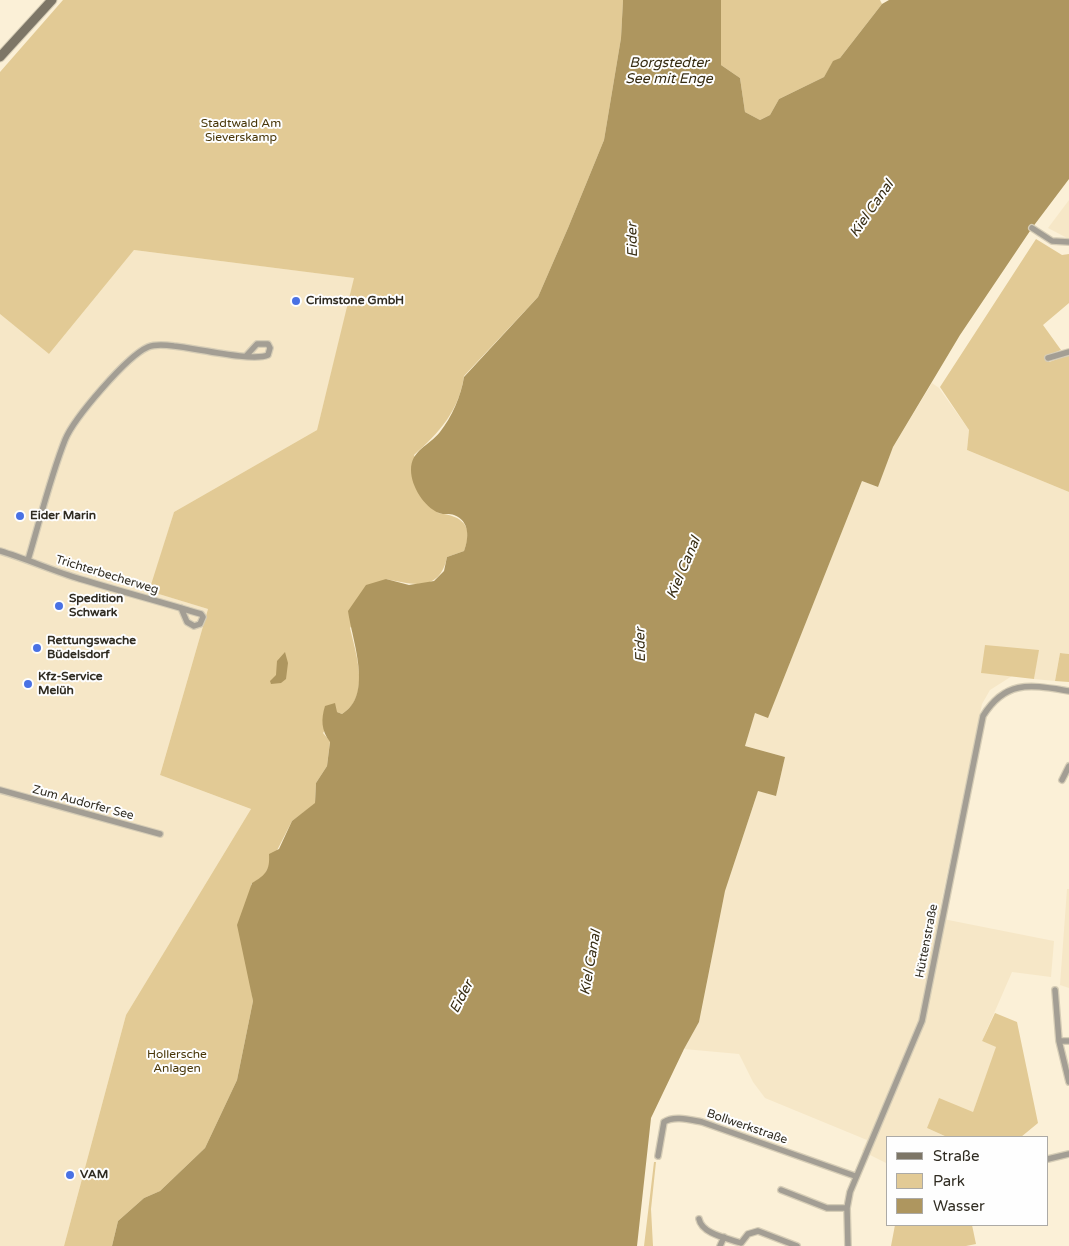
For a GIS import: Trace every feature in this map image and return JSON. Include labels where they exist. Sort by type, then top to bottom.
[{"type":"main road","points":[[0,57],[52,0]]},
{"type":"street","points":[[1032,228],[1052,241],[1069,242]]},
{"type":"street","points":[[28,560],[66,439],[76,420],[133,355],[150,346],[174,346],[246,356]]},
{"type":"street","points":[[1048,358],[1069,352]]},
{"type":"street","name":"Trichterbecherweg","points":[[0,551],[78,578],[181,608]]},
{"type":"street","name":"Hüttenstraße","points":[[848,1246],[847,1208],[855,1176],[922,1020],[983,716],[998,696],[1021,686],[1069,691]]},
{"type":"street","points":[[1062,780],[1069,766]]},
{"type":"street","name":"Zum Audorfer See","points":[[0,790],[160,834]]},
{"type":"street","points":[[1055,990],[1059,1041],[1069,1082]]},
{"type":"street","points":[[1059,1041],[1069,1041]]},
{"type":"street","name":"Bollwerkstraße","points":[[658,1156],[664,1122],[672,1119],[690,1120],[721,1128],[855,1176]]},
{"type":"street","points":[[1049,1159],[1069,1154]]},
{"type":"street","points":[[782,1190],[828,1208],[847,1208]]},
{"type":"street","points":[[699,1219],[701,1225],[706,1230],[741,1243],[748,1234],[758,1231],[797,1246]]},
{"type":"street","points":[[720,1246],[724,1237]]},
{"type":"shaded area","points":[[1069,200],[1069,239],[1048,228]]},
{"type":"shaded area","points":[[134,250],[355,278],[317,430],[174,512],[150,591],[208,609],[160,775],[251,809],[126,1015],[64,1246],[0,1246],[0,314],[49,354]]},
{"type":"shaded area","points":[[932,383],[939,388],[969,430],[967,450],[1069,492],[1069,654],[1060,653],[1055,681],[1034,679],[1038,650],[982,673],[1012,676],[990,690],[982,704],[938,918],[1054,941],[1051,977],[1012,972],[982,1041],[997,1047],[973,1112],[927,1128],[945,1136],[886,1136],[886,1163],[862,1151],[867,1140],[765,1098],[753,1082],[739,1054],[684,1049],[699,1022],[725,891],[758,791],[776,795],[785,757],[745,746],[755,712],[768,717],[862,481],[878,487],[893,447]]},
{"type":"shaded area","points":[[1067,889],[1069,889],[1069,988],[1060,985]]},
{"type":"green space","points":[[63,0],[623,0],[621,38],[604,140],[538,297],[464,376],[453,411],[432,438],[414,455],[438,513],[447,514],[460,520],[467,529],[468,535],[464,551],[447,557],[444,568],[432,581],[416,584],[386,579],[350,628],[358,662],[359,686],[351,706],[342,714],[337,712],[323,733],[330,741],[327,766],[316,783],[315,804],[292,821],[264,876],[251,884],[250,982],[253,1001],[237,1080],[205,1148],[160,1191],[144,1198],[118,1221],[112,1246],[64,1246],[126,1015],[251,809],[160,775],[208,609],[149,591],[174,512],[317,430],[354,278],[134,250],[49,354],[0,314],[0,72]]},
{"type":"green space","points":[[721,0],[880,0],[882,4],[840,58],[833,62],[824,77],[779,99],[770,115],[760,120],[745,112],[740,78],[721,65]]},
{"type":"green space","points":[[1036,239],[1062,255],[1069,254],[1069,303],[1043,325],[1061,350],[1046,356],[1049,362],[1069,355],[1069,492],[967,450],[969,430],[940,387]]},
{"type":"green space","points":[[985,645],[1039,650],[1034,679],[981,673]]},
{"type":"green space","points":[[1060,653],[1069,654],[1069,682],[1055,681]]},
{"type":"green space","points":[[995,1013],[1017,1022],[1038,1123],[1022,1136],[945,1136],[927,1128],[939,1098],[973,1112],[996,1047],[982,1041]]},
{"type":"green space","points":[[654,1162],[656,1162],[651,1209],[653,1246],[644,1246]]},
{"type":"green space","points":[[895,1226],[972,1226],[976,1244],[966,1246],[891,1246]]},
{"type":"water","points":[[623,0],[721,0],[721,65],[740,78],[745,112],[760,120],[770,115],[779,99],[824,77],[833,61],[840,58],[882,4],[889,0],[1069,0],[1069,179],[1032,228],[960,335],[893,447],[878,487],[862,481],[768,718],[755,713],[745,746],[785,757],[776,796],[758,791],[725,891],[699,1022],[651,1118],[637,1246],[112,1246],[118,1221],[144,1198],[160,1191],[205,1148],[237,1080],[253,1001],[237,925],[252,883],[264,875],[268,868],[269,854],[279,849],[292,821],[315,803],[316,783],[327,766],[330,742],[323,724],[325,706],[335,703],[337,712],[342,714],[352,705],[357,694],[359,681],[358,666],[348,611],[366,585],[386,579],[409,585],[434,581],[444,571],[447,557],[464,551],[467,541],[466,526],[463,521],[452,514],[439,513],[428,506],[419,495],[413,483],[412,463],[417,453],[436,437],[448,420],[458,399],[464,377],[538,297],[604,140],[621,38]]},
{"type":"water","points":[[285,652],[288,663],[286,679],[281,683],[271,684],[270,681],[276,675],[277,661]]},
{"type":"place","name":"Crimstone GmbH","points":[[296,301]]},
{"type":"place","name":"Eider Marin","points":[[20,516]]},
{"type":"place","name":"Spedition Schwark","points":[[59,606]]},
{"type":"place","name":"Rettungswache Büdelsdorf","points":[[37,648]]},
{"type":"place","name":"Kfz-Service Melüh","points":[[28,684]]},
{"type":"place","name":"VAM","points":[[70,1175]]},
{"type":"water label","name":"Borgstedter See mit Enge","points":[[669,72]]},
{"type":"water label","name":"Kiel Canal","points":[[872,209]]},
{"type":"water label","name":"Eider","points":[[633,240]]},
{"type":"water label","name":"Kiel Canal","points":[[684,568]]},
{"type":"water label","name":"Eider","points":[[641,645]]},
{"type":"water label","name":"Kiel Canal","points":[[591,963]]},
{"type":"water label","name":"Eider","points":[[462,997]]},
{"type":"park label","name":"Stadtwald Am Sieverskamp","points":[[241,131]]},
{"type":"park label","name":"Hollersche Anlagen","points":[[177,1062]]}]
